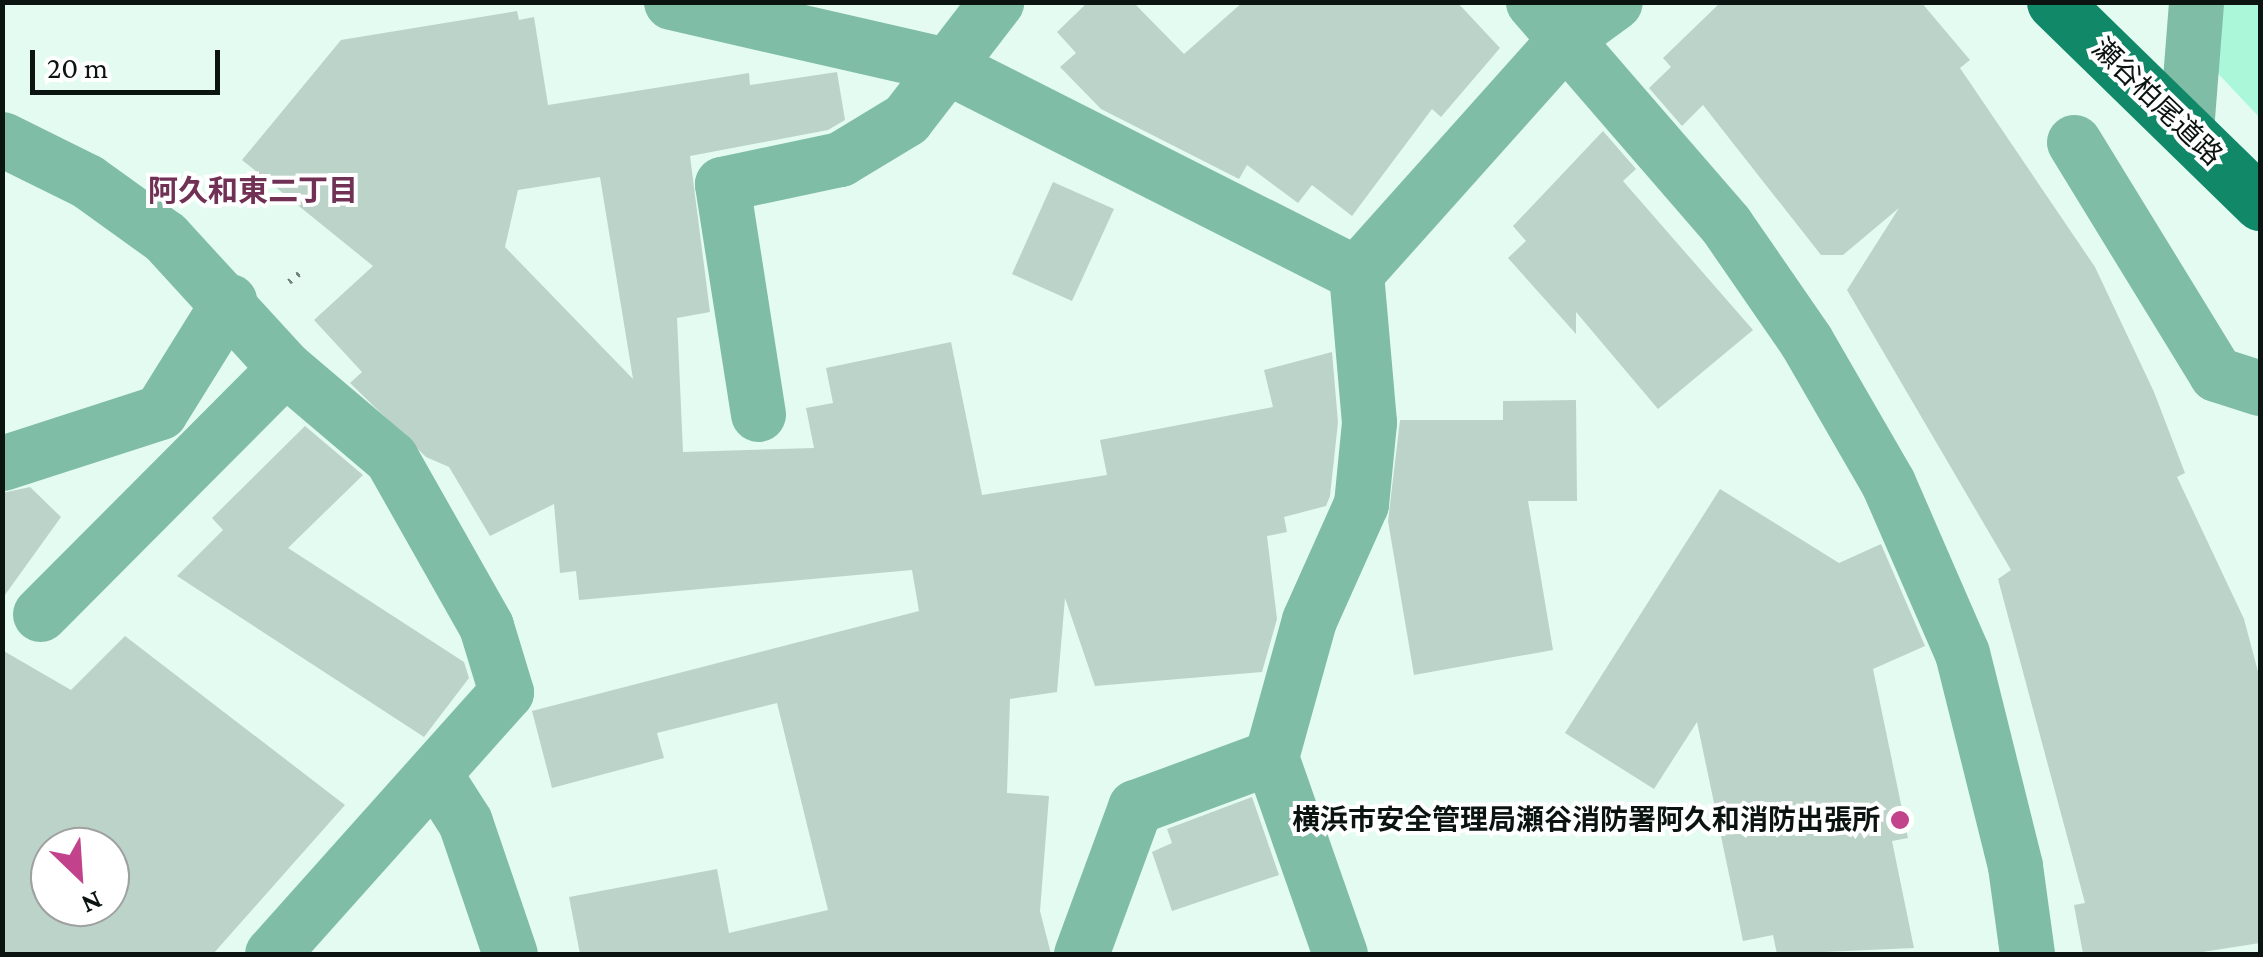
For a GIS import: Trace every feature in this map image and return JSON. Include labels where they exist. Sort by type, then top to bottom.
[{"type":"main road","name":"瀬谷柏尾道路","points":[[2054,2],[2260,203]]},
{"type":"street","points":[[672,2],[942,64],[1356,273]]},
{"type":"street","points":[[758,414],[722,184],[840,159],[906,119],[942,64],[996,2]]},
{"type":"street","points":[[1340,954],[1272,758],[1309,620],[1361,504],[1369,422],[1356,273],[1550,20],[1615,2]]},
{"type":"street","points":[[2186,130],[2196,2]]},
{"type":"street","points":[[1550,20],[1726,225],[1806,341],[1888,483],[1962,652],[2015,866],[2026,954]]},
{"type":"street","points":[[2,140],[87,181],[165,237],[229,301],[286,368],[391,458],[486,626],[506,692],[437,778],[272,954]]},
{"type":"street","points":[[2074,142],[2216,374],[2260,388]]},
{"type":"street","points":[[2,463],[160,412],[229,301]]},
{"type":"street","points":[[40,614],[286,368]]},
{"type":"street","points":[[1081,954],[1135,807],[1272,758]]},
{"type":"street","points":[[437,778],[465,822],[510,954]]},
{"type":"green space","points":[[2221,3],[2260,3],[2260,118],[2211,66]]},
{"type":"building","points":[[1088,2],[1133,2],[1184,54],[1243,2],[1457,2],[1500,48],[1441,117],[1432,109],[1352,216],[1312,185],[1298,203],[1247,165],[1239,179],[1101,109],[1060,67],[1076,53],[1057,32]]},
{"type":"building","points":[[1721,2],[1921,2],[1970,60],[1960,68],[2095,267],[2154,392],[2185,473],[2177,477],[2244,619],[2260,679],[2260,943],[2190,954],[2083,954],[2074,905],[2085,903],[1998,579],[2011,570],[1847,290],[1899,208],[1843,255],[1821,255],[1703,105],[1682,126],[1649,88],[1671,67],[1663,58]]},
{"type":"building","points":[[517,11],[519,20],[534,17],[548,105],[749,73],[750,85],[837,72],[845,120],[828,130],[690,156],[710,312],[677,318],[683,452],[814,448],[806,408],[833,403],[826,368],[951,342],[982,495],[1107,475],[1100,440],[1273,407],[1264,370],[1332,352],[1338,422],[1330,496],[1326,506],[1284,517],[1287,532],[1267,536],[1277,619],[1262,672],[1095,686],[1065,598],[1057,692],[1010,699],[1007,793],[1049,796],[1040,911],[1051,954],[580,954],[569,897],[717,869],[729,933],[828,910],[777,703],[657,733],[664,758],[552,788],[532,711],[919,611],[912,570],[579,600],[576,571],[560,573],[554,504],[490,536],[449,467],[426,457],[350,383],[362,372],[314,320],[373,266],[242,160],[341,40]],"holes":[[[600,177],[633,379],[505,247],[518,190]]]},
{"type":"building","points":[[1603,131],[1636,169],[1623,181],[1753,330],[1658,409],[1576,312],[1576,334],[1508,258],[1526,241],[1513,226]]},
{"type":"building","points":[[1053,182],[1114,209],[1072,301],[1012,274]]},
{"type":"building","points":[[1576,400],[1577,501],[1528,501],[1553,650],[1414,675],[1388,521],[1400,420],[1503,420],[1503,401]]},
{"type":"building","points":[[305,426],[363,475],[288,548],[464,662],[469,678],[424,737],[177,576],[223,530],[212,518]]},
{"type":"building","points":[[30,487],[61,517],[2,599],[2,493]]},
{"type":"building","points":[[1720,489],[1839,563],[1881,544],[1925,646],[1873,669],[1908,838],[1892,841],[1914,948],[1777,954],[1773,935],[1743,941],[1697,722],[1654,789],[1565,733]]},
{"type":"building","points":[[125,636],[345,805],[213,954],[2,954],[2,650],[71,690]]},
{"type":"building","points":[[1252,797],[1279,875],[1172,911],[1152,852],[1172,843],[1167,829]]},
{"type":"place","name":"横浜市安全管理局瀬谷消防署阿久和消防出張所","points":[[1900,820]]},
{"type":"district","name":"阿久和東二丁目","points":[[253,191]]}]
